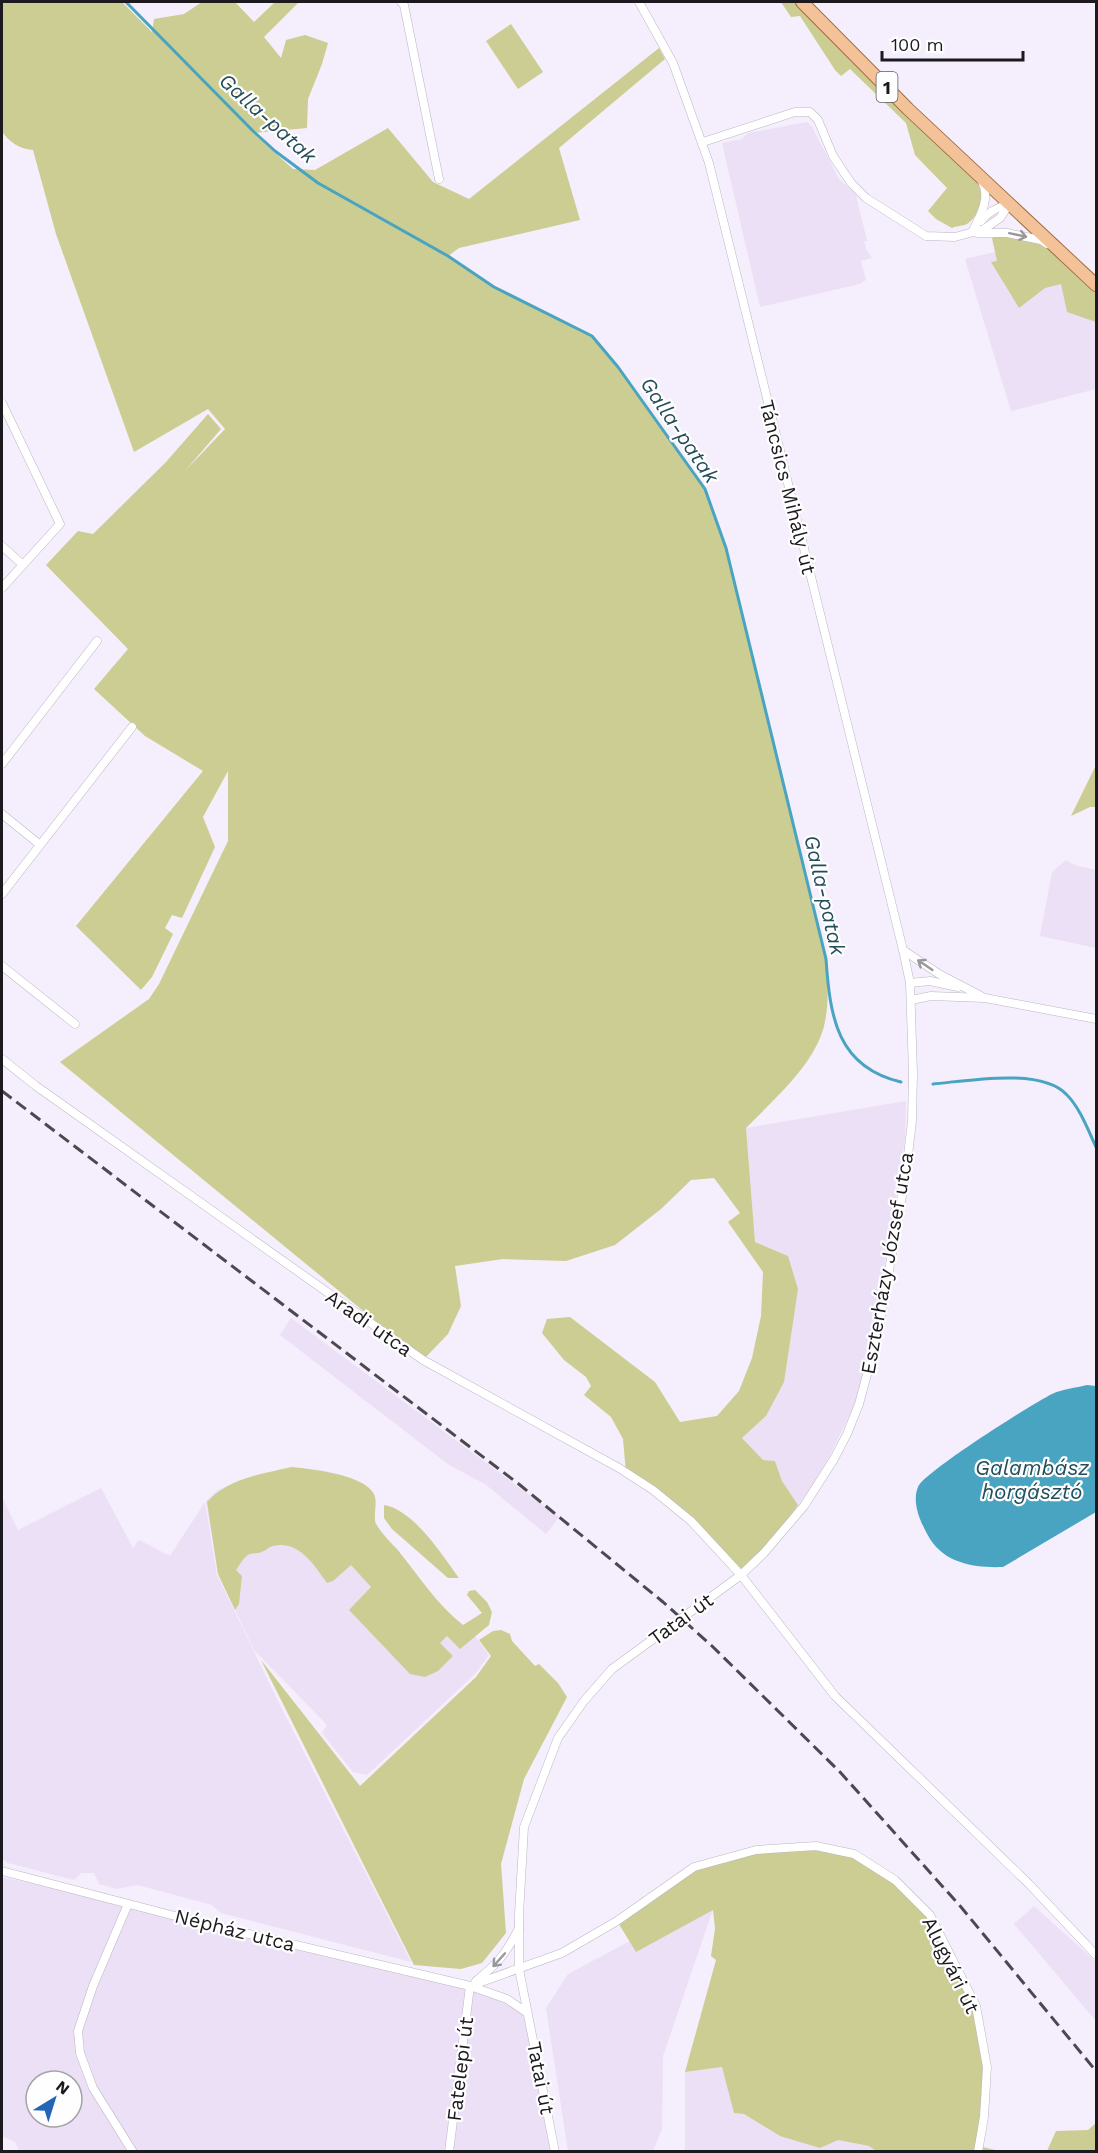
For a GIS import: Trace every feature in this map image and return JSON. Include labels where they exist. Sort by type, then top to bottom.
[{"type":"main road","name":"1","points":[[802,2],[908,109],[1096,285]]},
{"type":"street","points":[[401,2],[404,5],[439,179]]},
{"type":"street","name":"Táncsics Mihály út","points":[[639,2],[673,63],[703,141],[910,983]]},
{"type":"street","points":[[703,141],[795,112],[810,112],[818,120],[833,156],[851,183],[866,198],[926,236],[955,237],[972,232],[1007,233],[1041,240],[1060,251]]},
{"type":"street","points":[[972,232],[985,205],[984,184],[975,171]]},
{"type":"street","points":[[972,232],[986,215],[1009,204]]},
{"type":"street","points":[[2,403],[60,524],[2,588]]},
{"type":"street","points":[[2,546],[22,565]]},
{"type":"street","points":[[2,764],[97,641]]},
{"type":"street","points":[[2,894],[132,727]]},
{"type":"street","points":[[2,814],[39,844]]},
{"type":"street","points":[[903,950],[939,974],[985,998]]},
{"type":"street","points":[[2,966],[75,1024]]},
{"type":"street","points":[[910,983],[930,981],[965,988]]},
{"type":"street","name":"Eszterházy József utca","points":[[741,1575],[779,1537],[808,1500],[836,1454],[859,1404],[878,1334],[912,1120],[910,983]]},
{"type":"street","points":[[911,1000],[931,996],[985,998],[1096,1019]]},
{"type":"street","name":"Aradi utca","points":[[2,1059],[198,1203],[423,1360],[619,1468],[653,1490],[691,1521],[741,1575]]},
{"type":"street","points":[[741,1575],[835,1696],[1029,1884],[1096,1955]]},
{"type":"street","name":"Tatai út","points":[[555,2151],[519,1969],[524,1827],[558,1738],[584,1701],[612,1669],[741,1575]]},
{"type":"street","name":"Alugyári út","points":[[519,1969],[562,1953],[596,1934],[694,1866],[756,1850],[816,1846],[854,1854],[895,1880],[930,1915],[976,2006],[987,2067],[984,2117],[978,2151]]},
{"type":"street","name":"Népház utca","points":[[2,1871],[214,1926],[490,1991],[526,2012]]},
{"type":"street","points":[[128,1904],[93,1986],[78,2031],[80,2053],[93,2088],[133,2151]]},
{"type":"street","points":[[470,1986],[497,1964],[506,1953],[520,1927]]},
{"type":"street","points":[[470,1986],[519,1969]]},
{"type":"street","name":"Fatelepi út","points":[[449,2151],[470,1986]]},
{"type":"shaded area","points":[[807,122],[812,127],[839,179],[856,195],[867,241],[864,241],[866,249],[872,258],[861,261],[866,280],[860,284],[760,307],[722,143],[742,139],[748,133]]},
{"type":"shaded area","points":[[992,238],[1096,303],[1096,389],[1011,411],[965,259],[995,252]]},
{"type":"shaded area","points":[[1066,860],[1074,865],[1096,870],[1096,948],[1040,936],[1052,872]]},
{"type":"shaded area","points":[[906,1101],[905,1138],[891,1230],[863,1378],[854,1406],[829,1457],[798,1505],[782,1481],[775,1461],[763,1460],[742,1438],[766,1416],[788,1256],[755,1242],[746,1128]]},
{"type":"shaded area","points":[[291,1318],[559,1517],[546,1534],[485,1484],[449,1465],[280,1335]]},
{"type":"shaded area","points":[[292,1467],[338,1474],[359,1482],[372,1491],[375,1496],[375,1523],[444,1609],[475,1636],[489,1655],[475,1674],[367,1775],[353,1772],[322,1733],[327,1725],[254,1650],[218,1574],[206,1501],[218,1490],[243,1479]]},
{"type":"shaded area","points":[[101,1488],[133,1548],[139,1540],[170,1556],[205,1502],[217,1575],[278,1701],[411,1962],[221,1913],[212,1905],[138,1885],[117,1889],[99,1884],[94,1873],[81,1873],[74,1880],[8,1863],[2,1859],[2,1497],[18,1530]]},
{"type":"shaded area","points":[[2,1877],[128,1904],[470,1986],[526,2012],[555,2151],[20,2152],[15,2142],[2,2136]]},
{"type":"shaded area","points":[[1034,1906],[1096,1962],[1096,2021],[1014,1924]]},
{"type":"shaded area","points":[[713,1909],[663,2056],[662,2129],[653,2151],[568,2151],[546,2008],[568,1974],[630,1941],[636,1951]]},
{"type":"shaded area","points":[[722,2067],[744,2114],[780,2136],[838,2140],[869,2146],[876,2151],[685,2152],[685,2072]]},
{"type":"green space","points":[[2,2],[122,2],[152,32],[154,19],[184,14],[202,2],[235,2],[254,22],[275,2],[299,2],[264,37],[281,58],[286,40],[305,35],[328,43],[308,99],[307,128],[253,133],[293,169],[315,170],[388,128],[433,182],[469,199],[659,48],[665,59],[559,148],[580,220],[459,248],[448,256],[494,287],[592,336],[618,367],[705,489],[726,548],[826,959],[827,1009],[823,1029],[814,1051],[797,1075],[746,1128],[755,1242],[788,1256],[798,1289],[784,1382],[766,1416],[742,1438],[763,1460],[775,1461],[782,1481],[798,1505],[764,1553],[741,1575],[691,1521],[626,1473],[623,1439],[611,1417],[584,1395],[591,1386],[586,1377],[564,1360],[542,1333],[547,1319],[570,1317],[655,1382],[680,1422],[717,1416],[739,1391],[752,1358],[761,1316],[763,1272],[728,1222],[740,1213],[714,1178],[691,1180],[661,1209],[615,1245],[566,1261],[503,1259],[455,1266],[461,1306],[448,1334],[423,1360],[60,1062],[149,999],[159,984],[228,841],[228,771],[203,817],[215,847],[182,918],[172,915],[165,928],[173,934],[152,977],[141,990],[76,926],[203,771],[145,736],[94,689],[128,649],[46,565],[78,531],[93,534],[166,462],[208,414],[221,429],[185,471],[225,429],[208,409],[134,452],[56,234],[33,150],[15,144],[2,132]]},
{"type":"green space","points":[[781,2],[799,2],[979,185],[980,206],[971,220],[965,225],[952,228],[936,219],[928,211],[947,188],[915,155],[906,123],[850,69],[841,76],[800,16],[791,17]]},
{"type":"green space","points":[[511,24],[543,72],[518,89],[486,41]]},
{"type":"green space","points":[[998,236],[1042,245],[1063,258],[1096,287],[1096,322],[1067,312],[1061,284],[1045,288],[1019,308],[991,262],[997,261],[992,238]]},
{"type":"green space","points":[[1096,765],[1096,807],[1090,807],[1071,816]]},
{"type":"green space","points":[[292,1467],[338,1474],[371,1489],[375,1497],[376,1524],[436,1599],[463,1625],[482,1613],[467,1595],[469,1591],[475,1590],[487,1602],[492,1612],[489,1625],[460,1649],[447,1636],[440,1643],[453,1656],[438,1671],[425,1677],[410,1674],[349,1610],[371,1587],[351,1565],[333,1581],[327,1583],[298,1550],[282,1545],[249,1554],[241,1562],[236,1570],[242,1576],[239,1604],[235,1610],[218,1574],[207,1502],[225,1487],[236,1482]]},
{"type":"green space","points":[[384,1505],[406,1515],[416,1524],[436,1546],[459,1578],[448,1578],[392,1529],[384,1518]]},
{"type":"green space","points":[[501,1630],[510,1634],[512,1641],[535,1666],[539,1664],[558,1683],[567,1697],[524,1779],[501,1864],[506,1933],[482,1963],[461,1969],[414,1965],[261,1660],[360,1786],[476,1677],[491,1656],[479,1640],[493,1631]]},
{"type":"green space","points":[[816,1846],[854,1854],[895,1880],[930,1915],[976,2006],[987,2067],[979,2146],[999,2151],[876,2151],[869,2146],[838,2140],[820,2148],[780,2136],[744,2114],[734,2113],[722,2067],[685,2072],[716,1960],[711,1956],[715,1929],[713,1910],[636,1952],[617,1921],[694,1867],[756,1850]]},
{"type":"green space","points":[[1096,2123],[1096,2151],[1047,2151],[1056,2131],[1088,2130]]},
{"type":"water","name":"Galambász horgásztó","points":[[1087,1385],[1096,1386],[1096,1512],[1003,1567],[982,1567],[962,1563],[944,1554],[930,1539],[918,1514],[916,1494],[918,1487],[939,1468],[980,1439],[1041,1400],[1060,1391]]},
{"type":"waterway","name":"Galla-patak","points":[[126,2],[253,131],[275,151],[318,183],[448,256],[494,287],[592,336],[618,367],[705,489],[726,548],[826,959],[830,1001],[841,1037],[850,1052],[863,1065],[880,1075],[901,1082]]},
{"type":"waterway","name":"Galla-patak","points":[[933,1084],[1023,1078],[1055,1086],[1076,1106],[1096,1147]]},
{"type":"railway","points":[[2,1091],[520,1485],[663,1602],[712,1646],[840,1772],[961,1907],[1096,2071]]}]
